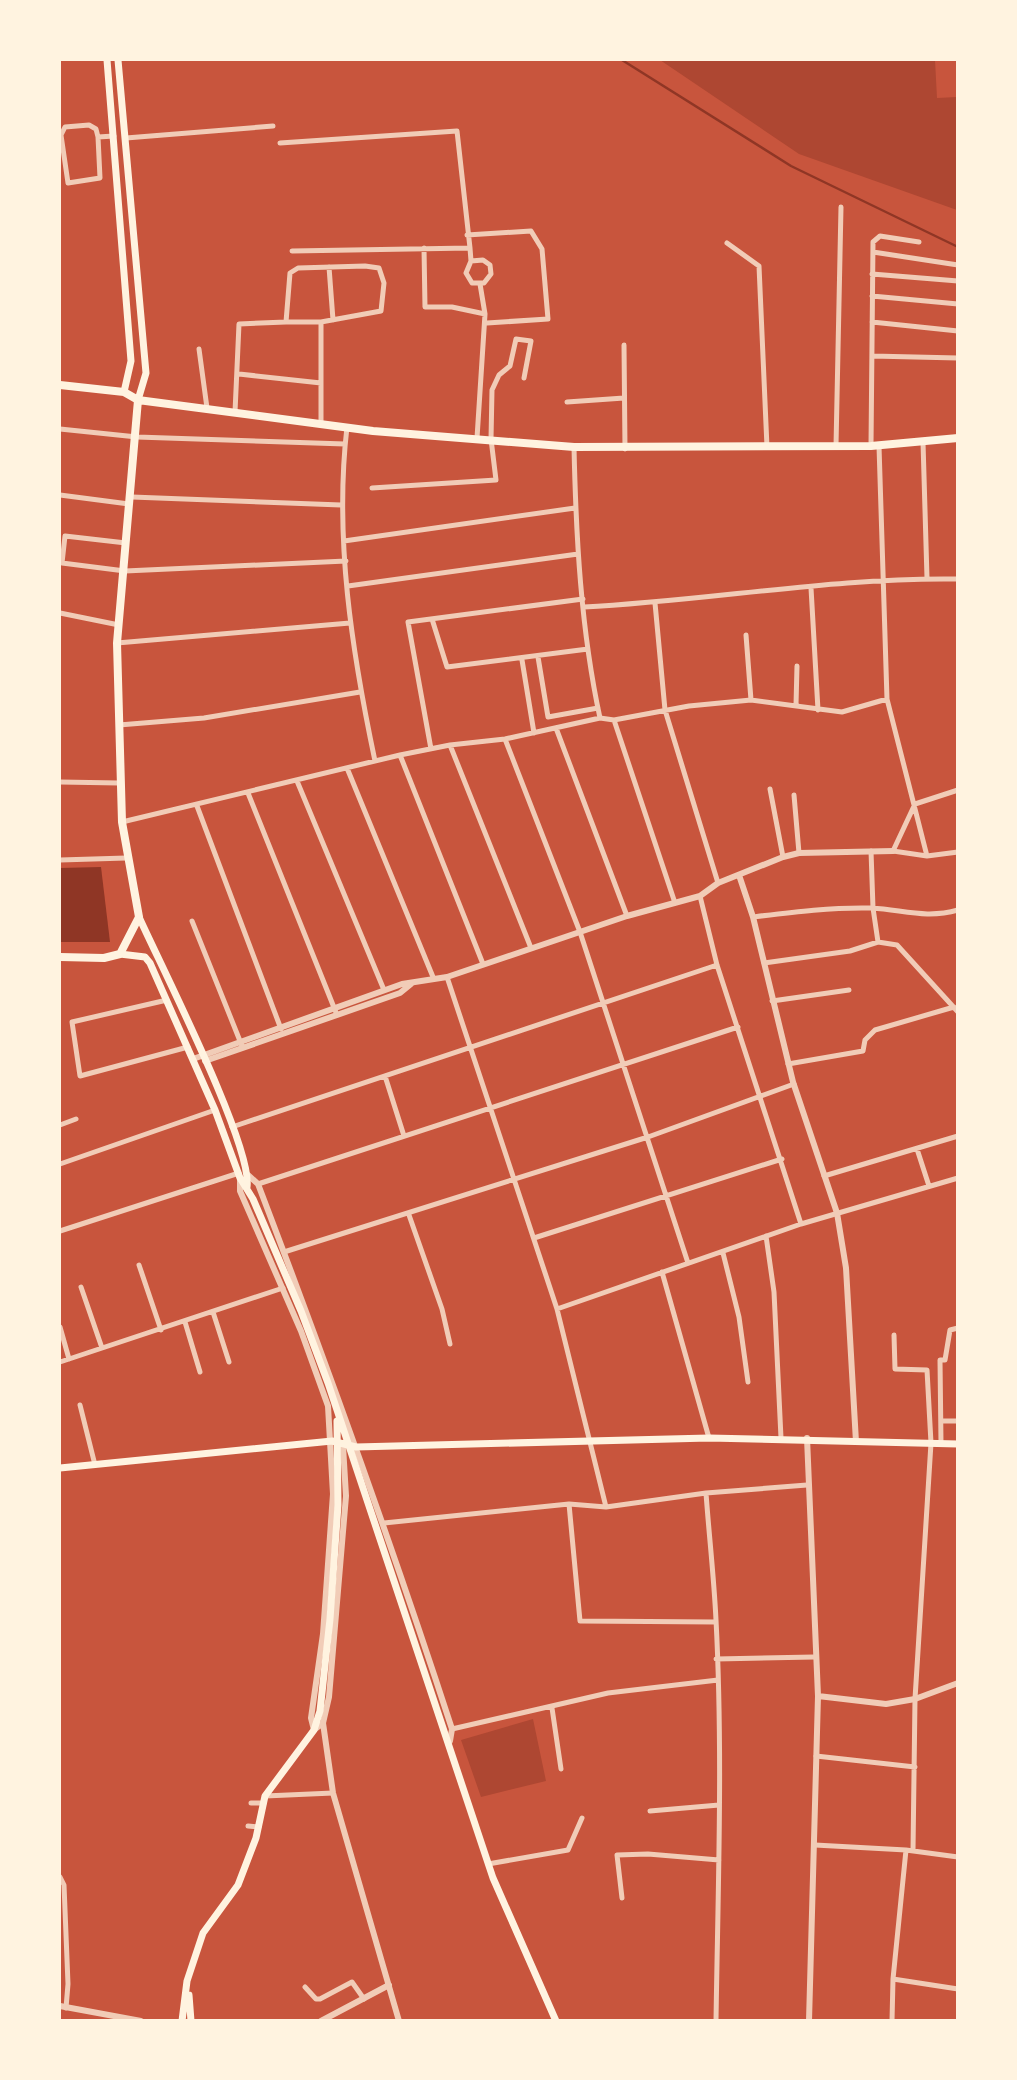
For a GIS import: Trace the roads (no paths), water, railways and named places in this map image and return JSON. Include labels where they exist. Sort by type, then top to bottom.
[{"type":"main road","points":[[107,60],[131,361],[124,392]]},
{"type":"main road","points":[[118,60],[146,373],[138,400],[132,501],[117,643],[119,783],[126,858],[139,917],[231,1127],[242,1175]]},
{"type":"main road","points":[[60,385],[124,392],[138,400],[321,424],[574,447],[625,449],[875,446],[957,438]]},
{"type":"main road","points":[[120,954],[139,917]]},
{"type":"main road","points":[[60,957],[104,958],[120,954],[145,957],[167,1000],[305,1323],[363,1480],[488,1864],[555,2019]]},
{"type":"main road","points":[[182,2021],[187,1981],[203,1933],[238,1885],[254,1844],[264,1800],[314,1730],[320,1711],[338,1505],[337,1415]]},
{"type":"main road","points":[[60,1468],[332,1441],[356,1447],[709,1438],[807,1438],[957,1444]]},
{"type":"main road","points":[[187,1981],[191,2021]]},
{"type":"street","points":[[89,125],[96,129],[98,137],[100,178],[68,183],[65,180],[63,130],[65,127],[89,125]]},
{"type":"street","points":[[126,138],[273,126]]},
{"type":"street","points":[[280,143],[457,131],[471,261],[466,268],[467,277],[472,283],[480,284],[490,278],[489,265],[479,259],[471,261]]},
{"type":"street","points":[[98,137],[114,136]]},
{"type":"street","points":[[836,446],[841,207]]},
{"type":"street","points":[[467,235],[531,231],[542,249],[548,319],[487,323]]},
{"type":"street","points":[[919,242],[880,236],[873,242],[872,356],[887,699],[927,856]]},
{"type":"street","points":[[727,243],[759,266],[766,448]]},
{"type":"street","points":[[424,248],[425,307],[452,307],[485,314]]},
{"type":"street","points":[[292,251],[470,248]]},
{"type":"street","points":[[873,252],[957,265]]},
{"type":"street","points":[[329,267],[334,320]]},
{"type":"street","points":[[235,412],[239,374],[239,324],[321,322],[381,312],[384,283],[379,268],[298,268],[290,273],[286,322]]},
{"type":"street","points":[[872,274],[957,281]]},
{"type":"street","points":[[477,438],[487,323],[480,284]]},
{"type":"street","points":[[872,296],[957,304]]},
{"type":"street","points":[[321,322],[321,424]]},
{"type":"street","points":[[872,322],[957,331]]},
{"type":"street","points":[[372,488],[496,480],[491,439],[492,390],[499,375],[510,366],[516,339],[531,341],[524,378]]},
{"type":"street","points":[[624,345],[625,449]]},
{"type":"street","points":[[199,349],[207,408]]},
{"type":"street","points":[[872,356],[957,358]]},
{"type":"street","points":[[239,374],[321,383]]},
{"type":"street","points":[[566,402],[624,398]]},
{"type":"street","points":[[347,426],[341,505],[350,623],[360,692],[375,761]]},
{"type":"street","points":[[60,429],[136,437],[345,444]]},
{"type":"street","points":[[923,442],[928,578]]},
{"type":"street","points":[[574,447],[578,554],[588,649],[600,718]]},
{"type":"street","points":[[60,495],[132,501],[341,505]]},
{"type":"street","points":[[344,541],[575,508]]},
{"type":"street","points":[[127,543],[65,536],[62,563],[125,571],[346,561]]},
{"type":"street","points":[[348,586],[578,554]]},
{"type":"street","points":[[584,607],[655,603],[881,580],[957,579]]},
{"type":"street","points":[[811,588],[818,710]]},
{"type":"street","points":[[431,749],[408,622],[583,599]]},
{"type":"street","points":[[655,603],[665,710],[718,883]]},
{"type":"street","points":[[60,613],[119,625]]},
{"type":"street","points":[[432,619],[447,667],[522,660],[588,649]]},
{"type":"street","points":[[117,643],[350,623]]},
{"type":"street","points":[[746,635],[751,700]]},
{"type":"street","points":[[538,657],[548,717],[598,708]]},
{"type":"street","points":[[522,660],[534,733]]},
{"type":"street","points":[[796,705],[797,666]]},
{"type":"street","points":[[119,725],[204,718],[360,692]]},
{"type":"street","points":[[122,822],[400,755],[450,745],[505,739],[600,718],[614,720],[665,710],[751,700],[842,712],[887,699]]},
{"type":"street","points":[[614,720],[675,903]]},
{"type":"street","points":[[556,728],[627,916]]},
{"type":"street","points":[[505,739],[580,932],[688,1263]]},
{"type":"street","points":[[450,745],[531,948]]},
{"type":"street","points":[[400,755],[483,964]]},
{"type":"street","points":[[347,768],[433,977]]},
{"type":"street","points":[[297,781],[384,990]]},
{"type":"street","points":[[60,782],[119,783]]},
{"type":"street","points":[[770,789],[783,857]]},
{"type":"street","points":[[893,851],[915,804],[957,790]]},
{"type":"street","points":[[248,793],[337,1015]]},
{"type":"street","points":[[794,795],[799,853]]},
{"type":"street","points":[[197,806],[284,1035]]},
{"type":"street","points":[[871,851],[873,908],[878,942]]},
{"type":"street","points":[[242,1046],[334,1007],[384,990],[433,977],[447,977],[627,916],[701,896],[718,883],[783,857],[799,853],[893,851],[927,856],[957,852]]},
{"type":"street","points":[[60,860],[126,858]]},
{"type":"street","points":[[739,876],[753,917],[788,1064],[837,1213],[846,1268],[856,1442]]},
{"type":"street","points":[[701,896],[718,965],[801,1224]]},
{"type":"street","points":[[753,917],[813,909],[873,908],[936,916],[957,910]]},
{"type":"street","points":[[192,921],[242,1046]]},
{"type":"street","points":[[764,963],[855,950],[878,942],[897,945],[956,1010],[875,1030],[865,1040],[863,1051],[788,1064]]},
{"type":"street","points":[[231,1127],[718,965]]},
{"type":"street","points":[[447,977],[557,1309],[606,1507]]},
{"type":"street","points":[[193,1059],[284,1035],[400,993],[411,984]]},
{"type":"street","points":[[772,1001],[849,990]]},
{"type":"street","points":[[167,1000],[72,1022],[79,1076],[188,1047]]},
{"type":"street","points":[[258,1184],[738,1027]]},
{"type":"street","points":[[385,1076],[404,1136]]},
{"type":"street","points":[[284,1252],[409,1215],[648,1137],[794,1084]]},
{"type":"street","points":[[60,1164],[215,1111]]},
{"type":"street","points":[[60,1125],[76,1119]]},
{"type":"street","points":[[824,1176],[957,1136]]},
{"type":"street","points":[[917,1149],[929,1186]]},
{"type":"street","points":[[534,1238],[782,1159]]},
{"type":"street","points":[[242,1175],[240,1191],[320,1378],[328,1406],[333,1494],[323,1634],[311,1718],[314,1730],[323,1723]]},
{"type":"street","points":[[60,1231],[242,1175],[258,1184],[384,1523],[452,1729],[450,1741]]},
{"type":"street","points":[[557,1309],[801,1224],[957,1178]]},
{"type":"street","points":[[409,1215],[442,1310],[450,1344]]},
{"type":"street","points":[[766,1236],[774,1292],[781,1438]]},
{"type":"street","points":[[723,1253],[739,1317],[748,1382]]},
{"type":"street","points":[[139,1265],[161,1331]]},
{"type":"street","points":[[662,1272],[709,1438]]},
{"type":"street","points":[[81,1287],[102,1349]]},
{"type":"street","points":[[60,1362],[161,1331],[283,1288]]},
{"type":"street","points":[[213,1312],[229,1362]]},
{"type":"street","points":[[185,1322],[200,1372]]},
{"type":"street","points":[[60,1327],[69,1359]]},
{"type":"street","points":[[941,1443],[940,1360],[945,1360],[948,1355],[950,1330],[957,1328]]},
{"type":"street","points":[[892,2021],[892,1979],[909,1850],[915,1768],[915,1699],[931,1443],[927,1370],[895,1369],[894,1335]]},
{"type":"street","points":[[80,1405],[95,1465]]},
{"type":"street","points":[[941,1421],[957,1421]]},
{"type":"street","points":[[807,1438],[814,1657],[818,1696],[816,1845],[809,2021]]},
{"type":"street","points":[[345,1446],[441,1731],[450,1741]]},
{"type":"street","points":[[345,1446],[346,1496],[329,1697],[323,1723],[333,1793],[399,2021]]},
{"type":"street","points":[[345,1470],[365,1470]]},
{"type":"street","points":[[384,1523],[569,1504],[606,1507],[706,1493],[807,1485]]},
{"type":"street","points":[[706,1493],[718,1680],[716,2021]]},
{"type":"street","points":[[333,1494],[346,1496]]},
{"type":"street","points":[[569,1504],[580,1621],[716,1622]]},
{"type":"street","points":[[716,1659],[814,1657]]},
{"type":"street","points":[[452,1729],[608,1693],[718,1680]]},
{"type":"street","points":[[818,1696],[886,1704],[915,1699],[957,1683]]},
{"type":"street","points":[[552,1708],[561,1769]]},
{"type":"street","points":[[816,1756],[915,1768]]},
{"type":"street","points":[[251,1803],[333,1793]]},
{"type":"street","points":[[650,1811],[719,1805]]},
{"type":"street","points":[[488,1864],[568,1850],[582,1818]]},
{"type":"street","points":[[249,1823],[260,1823]]},
{"type":"street","points":[[243,1845],[254,1844]]},
{"type":"street","points":[[816,1845],[909,1850],[957,1857]]},
{"type":"street","points":[[622,1898],[617,1855],[648,1854],[719,1860]]},
{"type":"street","points":[[60,1877],[64,1885],[68,1984],[63,2007],[141,2021]]},
{"type":"street","points":[[892,1979],[957,1989]]},
{"type":"street","points":[[305,1987],[316,1999],[320,1999],[352,1982],[364,1998]]},
{"type":"street","points":[[321,2021],[389,1985]]},
{"type":"waterway","points":[[622,60],[791,166],[958,247]]}]
